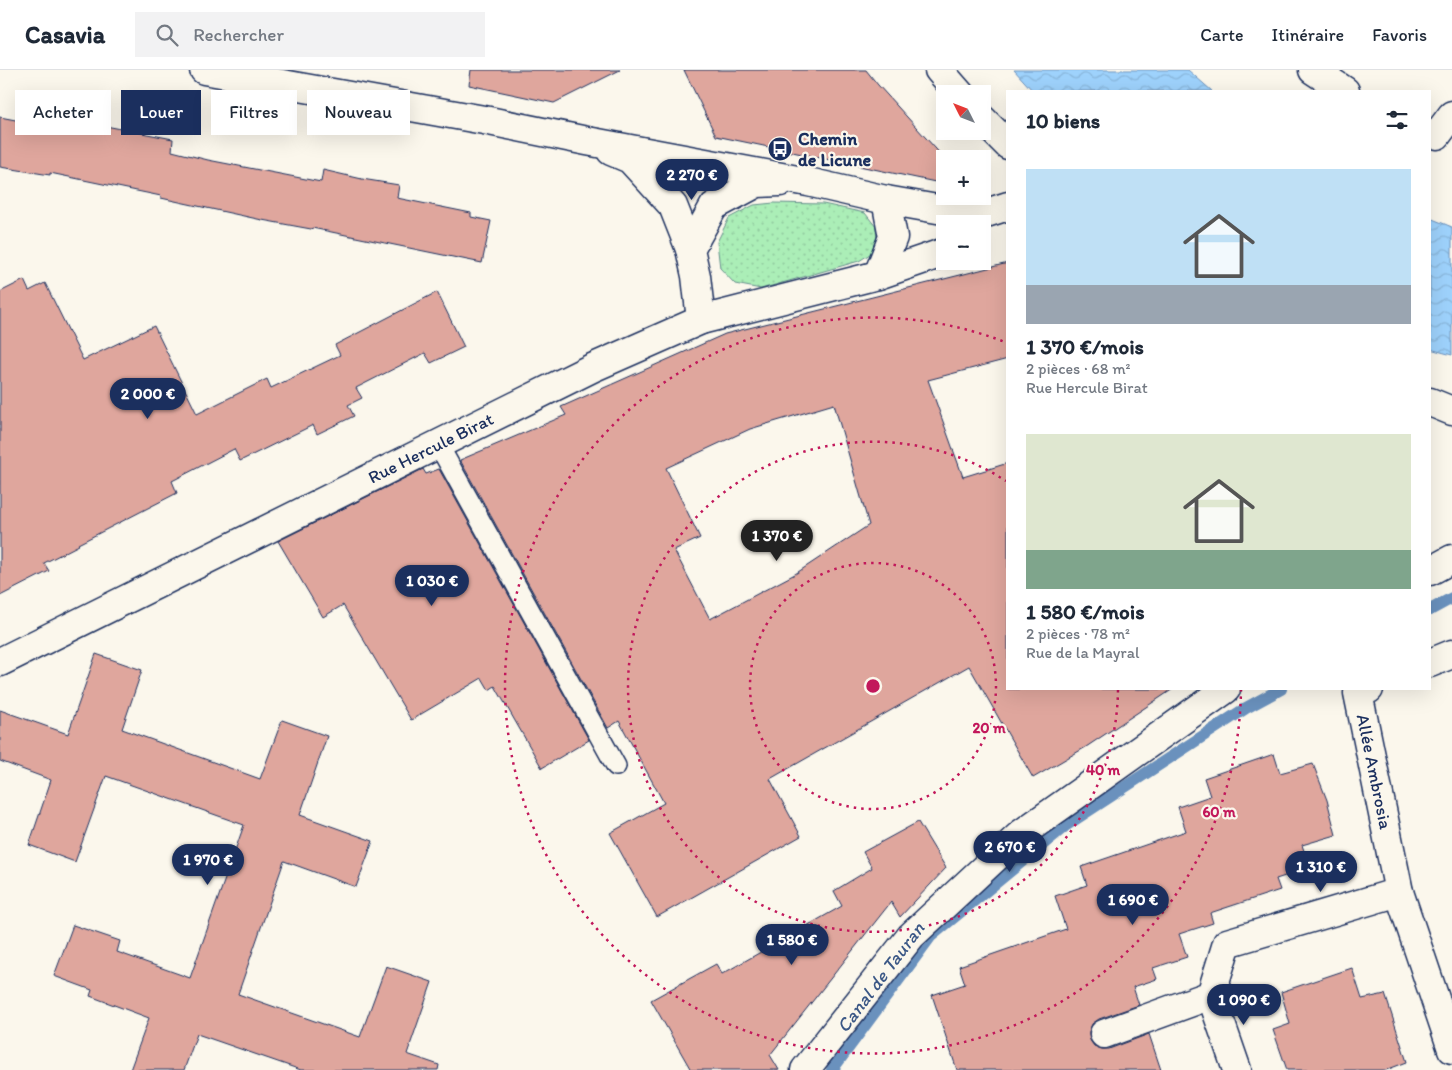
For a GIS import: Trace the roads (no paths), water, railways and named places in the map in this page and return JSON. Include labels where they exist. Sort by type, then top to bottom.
[{"type":"street","points":[[204,70],[484,120],[808,182],[951,215]]},
{"type":"street","points":[[940,70],[952,85]]},
{"type":"street","points":[[1313,70],[1343,90]]},
{"type":"street","points":[[991,128],[1006,143]]},
{"type":"street","points":[[587,141],[630,159],[673,206],[690,249],[702,320]]},
{"type":"street","points":[[690,249],[714,206],[757,183],[808,182]]},
{"type":"street","points":[[878,275],[893,237],[886,200]]},
{"type":"street","points":[[986,215],[1006,207]]},
{"type":"street","name":"Rue Hercule Birat","points":[[0,662],[592,368],[702,320],[878,275],[936,255]]},
{"type":"street","points":[[1431,402],[1452,411]]},
{"type":"street","points":[[1431,570],[1452,560]]},
{"type":"street","points":[[1431,663],[1452,654]]},
{"type":"street","points":[[805,1070],[911,936],[1021,834],[1225,690]]},
{"type":"street","name":"Allée Ambrosia","points":[[1366,690],[1358,693],[1399,892],[1452,1049]]},
{"type":"street","points":[[1237,1070],[1211,995],[1227,943],[1399,892]]},
{"type":"street","points":[[1104,1034],[1211,995]]},
{"type":"lane","points":[[438,444],[616,766]]},
{"type":"water","points":[[1014,70],[1188,70],[1211,90],[1032,90]]},
{"type":"water","points":[[1431,218],[1452,227],[1452,355],[1431,349]]},
{"type":"waterway","name":"Canal de Tauran","points":[[1431,609],[1452,598]]},
{"type":"waterway","name":"Canal de Tauran","points":[[832,1070],[931,936],[1065,826],[1246,708],[1279,690]]},
{"type":"place","name":"Chemin de Licune","points":[[780,149]]}]
